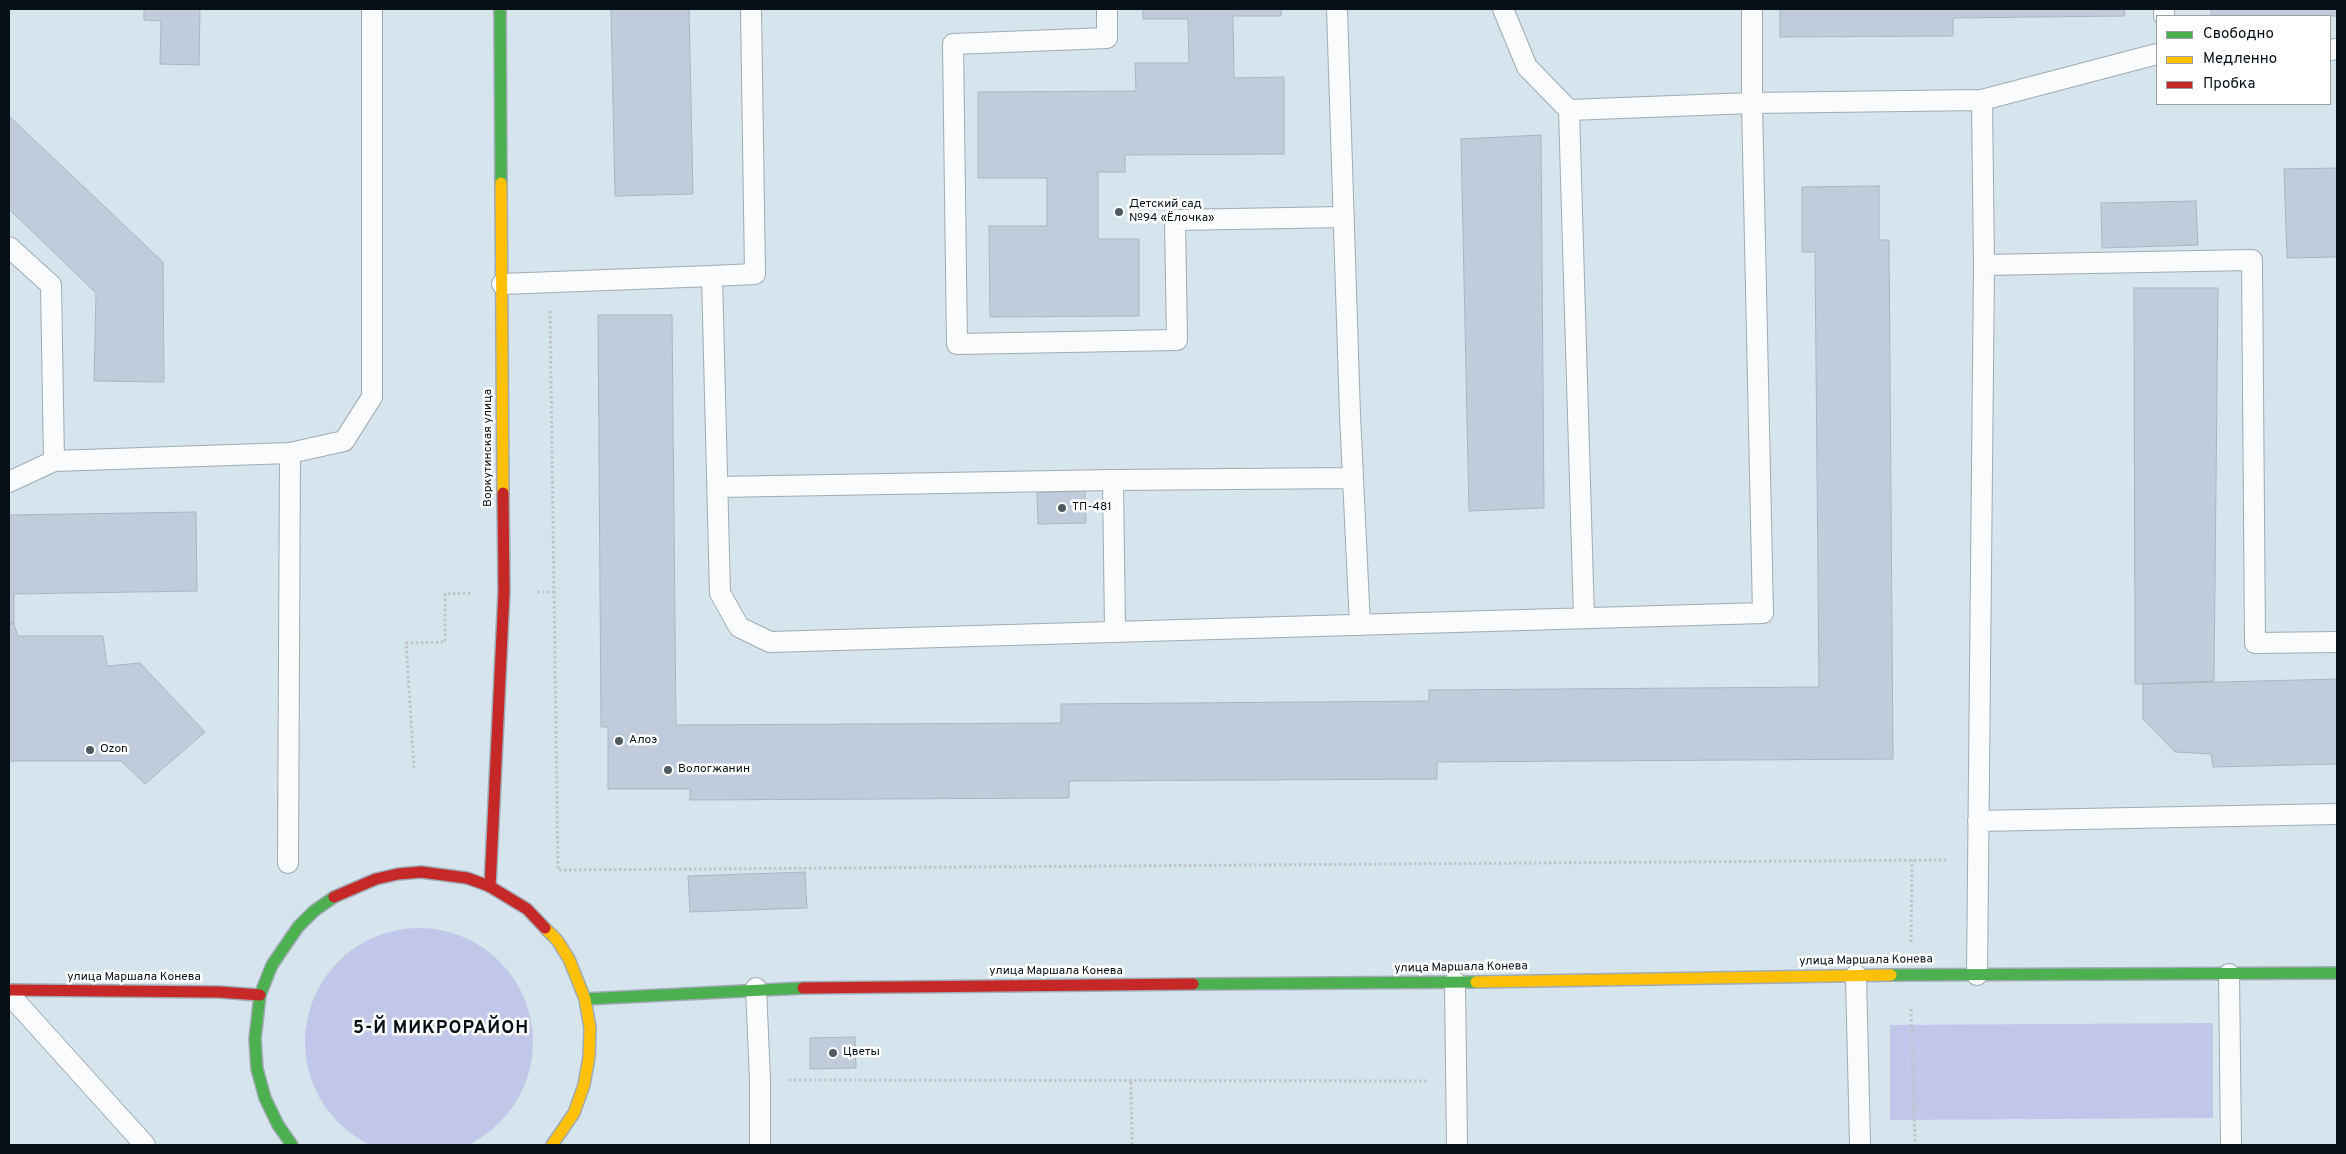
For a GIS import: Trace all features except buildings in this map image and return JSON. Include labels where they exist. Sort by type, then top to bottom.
[{"type":"main road","name":"Воркутинская улица","points":[[490,886],[504,592],[500,9]]},
{"type":"main road","points":[[292,1145],[278,1125],[265,1098],[257,1069],[254,1039],[260,995],[272,965],[298,927],[314,911],[354,887],[383,877],[421,872],[467,878],[490,886],[527,909],[558,940],[575,972],[585,999],[590,1028],[589,1057],[584,1085],[574,1112],[552,1145]]},
{"type":"main road","name":"улица Маршала Конева","points":[[585,999],[756,988],[1455,982],[1856,975],[2337,973]]},
{"type":"main road","name":"улица Маршала Конева","points":[[9,992],[218,992],[260,995]]},
{"type":"lane","points":[[9,482],[54,461],[290,453],[344,441],[372,397],[372,9]]},
{"type":"lane","points":[[502,284],[756,274],[751,9]]},
{"type":"lane","points":[[1106,9],[1107,38],[953,44],[957,344],[1177,340],[1175,220],[1344,217]]},
{"type":"lane","points":[[1337,9],[1353,478],[1360,625]]},
{"type":"lane","points":[[1502,9],[1527,67],[1569,110],[1584,618]]},
{"type":"lane","points":[[712,276],[720,593],[739,628],[770,642],[1763,613],[1752,102],[1752,9]]},
{"type":"lane","points":[[1569,110],[1752,102],[1982,100],[2156,54]]},
{"type":"lane","points":[[1977,975],[1984,265],[1982,100]]},
{"type":"lane","points":[[9,247],[51,285],[54,461]]},
{"type":"lane","points":[[1984,265],[2252,260],[2255,643],[2337,642]]},
{"type":"lane","points":[[288,863],[290,453]]},
{"type":"lane","points":[[718,487],[1353,478]]},
{"type":"lane","points":[[1113,480],[1115,631]]},
{"type":"lane","points":[[1978,820],[2337,814]]},
{"type":"lane","points":[[2229,974],[2231,1145]]},
{"type":"lane","points":[[1856,975],[1860,1145]]},
{"type":"lane","points":[[1455,982],[1456,1145]]},
{"type":"lane","points":[[756,988],[760,1080],[760,1145]]},
{"type":"lane","points":[[9,992],[145,1145]]},
{"type":"path","points":[[550,282],[558,870],[1978,860]]},
{"type":"path","points":[[414,768],[406,643],[445,642],[445,594],[554,592]]},
{"type":"path","points":[[760,1080],[1456,1081]]},
{"type":"path","points":[[1131,1082],[1132,1145]]},
{"type":"shaded area","points":[[419,928],[441,930],[473,941],[482,947],[500,961],[520,988],[528,1009],[532,1031],[531,1064],[520,1096],[514,1105],[500,1123],[482,1137],[473,1143],[441,1154],[397,1154],[365,1143],[356,1137],[338,1123],[324,1105],[318,1096],[307,1064],[305,1042],[307,1020],[318,988],[324,979],[338,961],[356,947],[365,941],[397,930]]},
{"type":"shaded area","points":[[2213,1023],[2213,1118],[1890,1120],[1890,1025]]},
{"type":"traffic: fast","points":[[500,9],[501,183]]},
{"type":"traffic: fast","points":[[292,1145],[278,1125],[265,1098],[257,1069],[255,1039],[260,995],[272,965],[298,927],[314,911],[334,897]]},
{"type":"traffic: fast","points":[[1891,975],[2337,973]]},
{"type":"traffic: fast","points":[[1193,984],[1476,982]]},
{"type":"traffic: fast","points":[[585,999],[803,988]]},
{"type":"traffic: slow","points":[[501,183],[503,493]]},
{"type":"traffic: slow","points":[[545,928],[557,940],[569,959],[585,999],[590,1028],[589,1057],[584,1085],[574,1113],[552,1145]]},
{"type":"traffic: slow","points":[[1476,982],[1891,975]]},
{"type":"traffic: jam","points":[[490,887],[504,592],[503,493]]},
{"type":"traffic: jam","points":[[334,897],[376,879],[398,874],[421,872],[467,878],[489,886],[527,909],[545,928]]},
{"type":"traffic: jam","points":[[803,988],[1193,984]]},
{"type":"traffic: jam","points":[[9,990],[219,992],[260,995]]},
{"type":"place","name":"Детский сад №94 «Ёлочка»","points":[[1119,212]]},
{"type":"place","name":"ТП-481","points":[[1062,508]]},
{"type":"place","name":"Алоэ","points":[[619,741]]},
{"type":"place","name":"Ozon","points":[[90,750]]},
{"type":"place","name":"Вологжанин","points":[[668,770]]},
{"type":"place","name":"Цветы","points":[[833,1053]]},
{"type":"district","name":"5-Й МИКРОРАЙОН","points":[[441,1029]]}]
